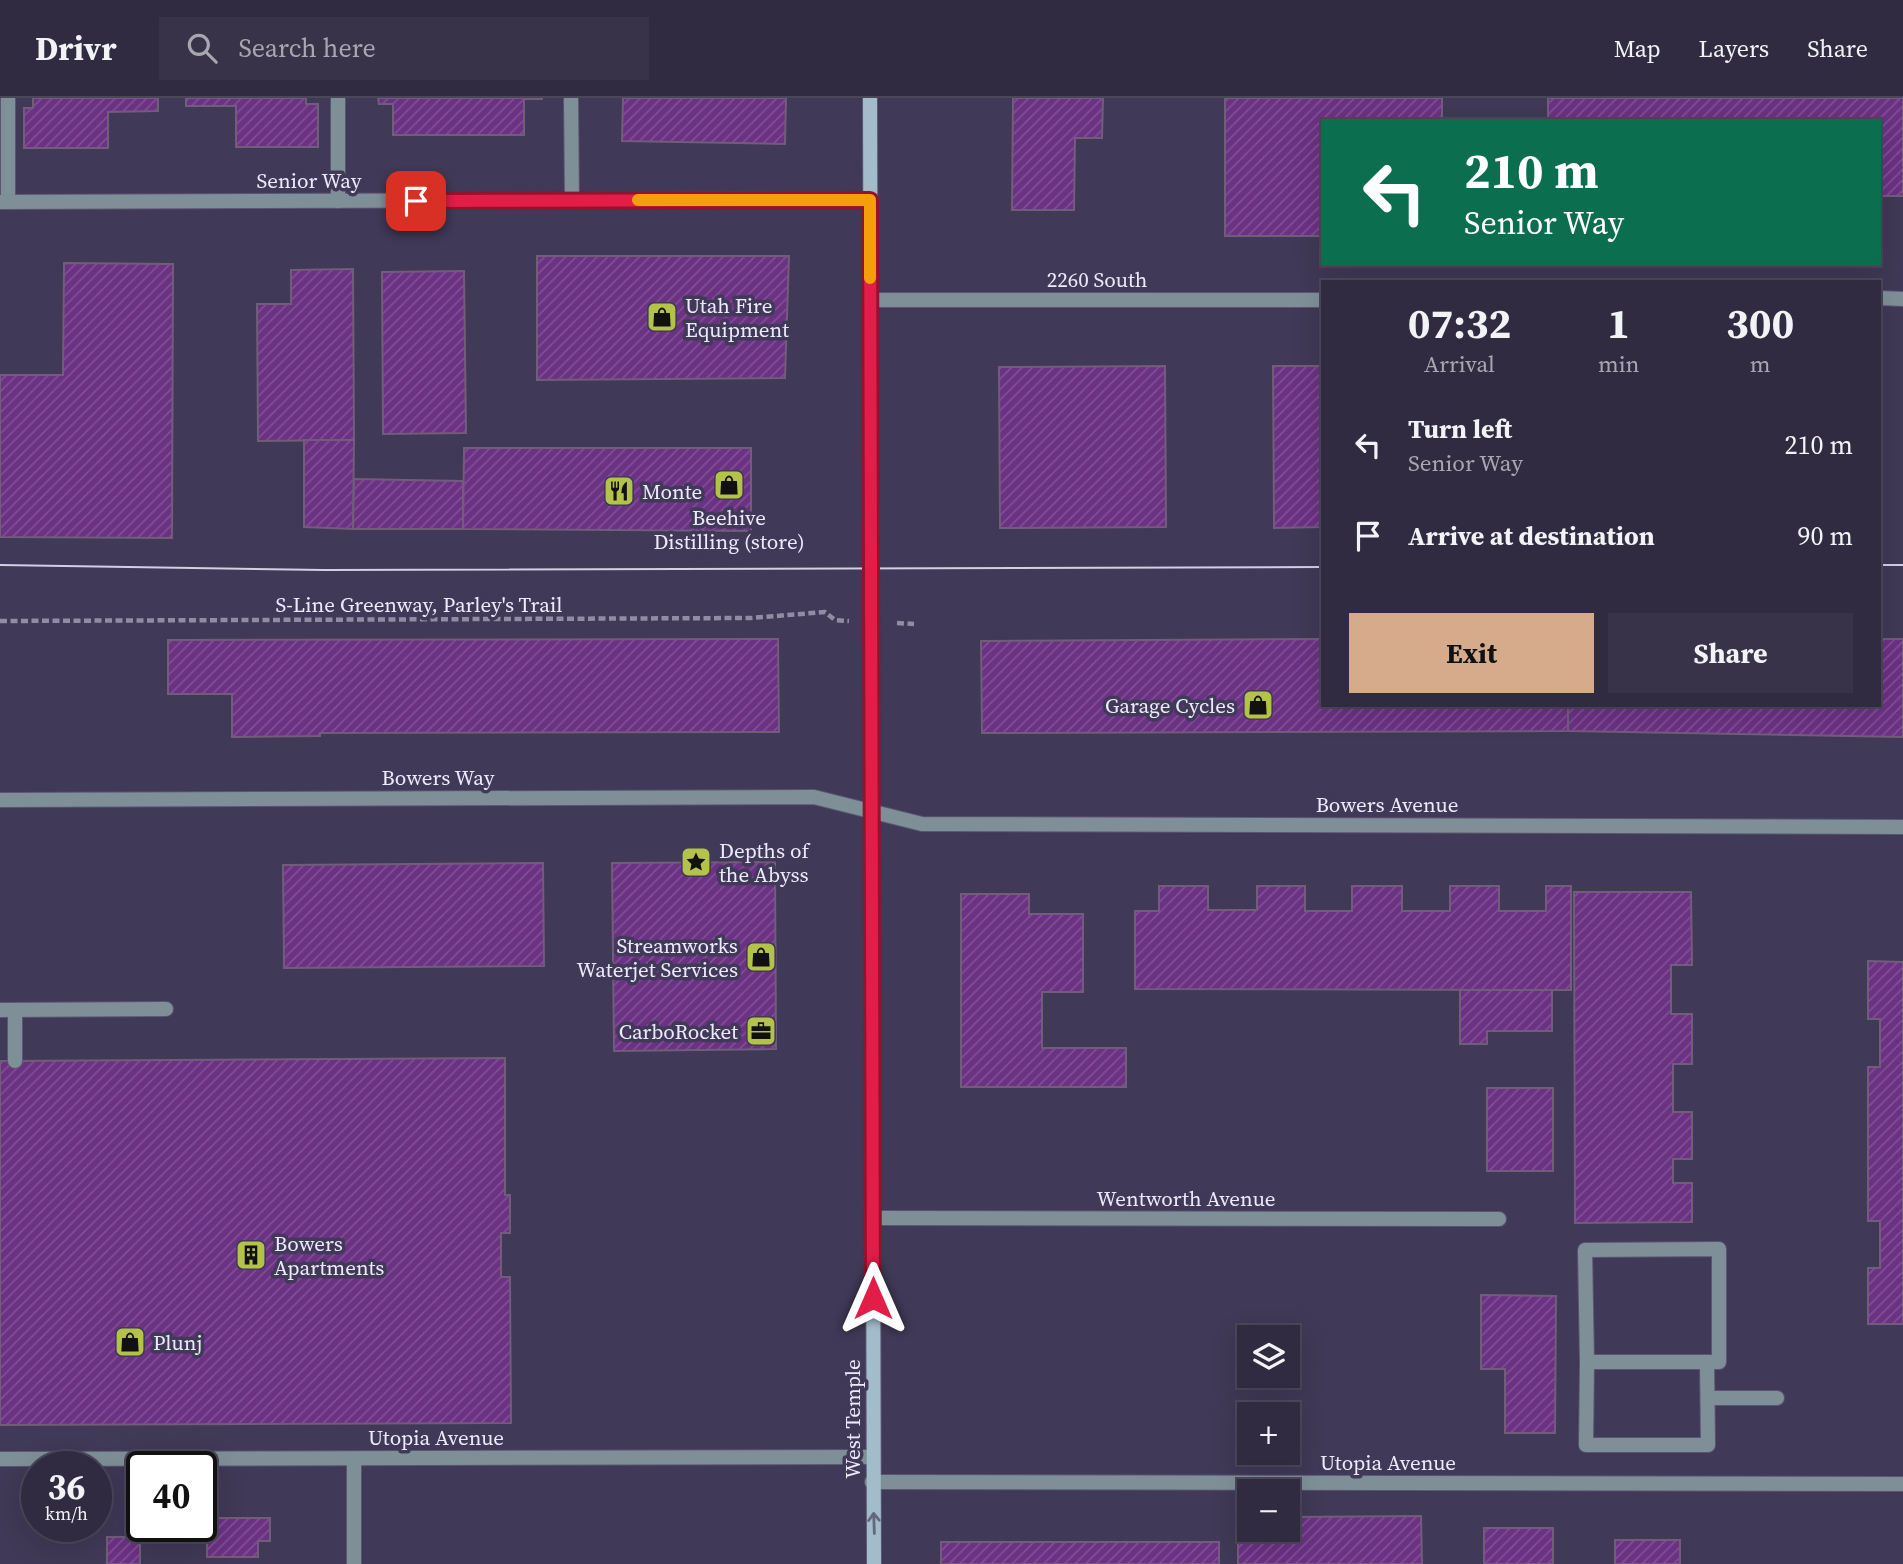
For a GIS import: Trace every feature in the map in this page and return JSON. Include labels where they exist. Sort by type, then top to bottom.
[{"type":"street","points":[[4,202],[8,98]]},
{"type":"street","points":[[338,98],[338,201]]},
{"type":"street","points":[[570,98],[572,201]]},
{"type":"street","name":"West Temple","points":[[870,98],[874,1564]]},
{"type":"street","name":"Senior Way","points":[[4,202],[870,200]]},
{"type":"street","points":[[1881,299],[1903,299]]},
{"type":"street","name":"2260 South","points":[[870,300],[1321,300]]},
{"type":"street","name":"Bowers Way","points":[[0,800],[814,797],[873,813]]},
{"type":"street","name":"Bowers Avenue","points":[[873,813],[922,824],[1903,827]]},
{"type":"street","points":[[15,1061],[8,1010],[166,1009]]},
{"type":"street","name":"Wentworth Avenue","points":[[873,1219],[1499,1219]]},
{"type":"street","points":[[1587,1362],[1707,1362],[1719,1362],[1719,1249],[1585,1250],[1586,1445],[1708,1445],[1707,1362]]},
{"type":"street","points":[[1708,1398],[1777,1398]]},
{"type":"street","name":"Utopia Avenue","points":[[0,1459],[873,1457]]},
{"type":"street","points":[[354,1459],[354,1564]]},
{"type":"street","name":"Utopia Avenue","points":[[873,1482],[1903,1484]]},
{"type":"path","name":"S-Line Greenway, Parley's Trail","points":[[0,621],[737,618],[825,611],[835,620]]},
{"type":"building","points":[[33,98],[158,98],[158,111],[108,112],[108,148],[24,148],[24,108],[33,108]]},
{"type":"building","points":[[186,98],[306,98],[306,104],[318,104],[318,147],[236,147],[236,106],[186,106]]},
{"type":"building","points":[[378,98],[542,99],[524,99],[524,135],[393,135],[393,104],[379,104]]},
{"type":"building","points":[[623,98],[786,98],[785,144],[622,141]]},
{"type":"building","points":[[1013,98],[1103,98],[1102,138],[1075,138],[1074,210],[1012,210]]},
{"type":"building","points":[[1225,98],[1442,98],[1442,119],[1321,119],[1321,236],[1225,236]]},
{"type":"building","points":[[1548,98],[1903,98],[1903,196],[1881,196],[1881,119],[1548,119]]},
{"type":"building","name":"Utah Fire Equipment","points":[[537,256],[789,256],[785,378],[537,380]]},
{"type":"building","points":[[64,263],[173,264],[172,538],[0,537],[0,375],[63,375]]},
{"type":"building","points":[[353,269],[354,440],[258,441],[257,304],[291,304],[291,270]]},
{"type":"building","points":[[464,271],[466,433],[383,434],[382,272]]},
{"type":"building","points":[[1165,366],[1166,527],[1000,528],[999,367]]},
{"type":"building","points":[[1273,366],[1321,366],[1321,527],[1274,528]]},
{"type":"building","points":[[304,440],[354,440],[353,529],[304,527]]},
{"type":"building","points":[[464,448],[751,448],[751,531],[463,529]]},
{"type":"building","points":[[354,479],[463,481],[463,529],[353,529]]},
{"type":"building","points":[[778,639],[779,732],[320,733],[320,736],[232,737],[232,694],[168,694],[168,640]]},
{"type":"building","points":[[1321,639],[1321,707],[1568,707],[1568,731],[982,733],[981,641]]},
{"type":"building","points":[[1881,639],[1903,639],[1903,737],[1568,731],[1568,707],[1881,707]]},
{"type":"building","points":[[775,862],[776,1049],[614,1051],[612,863]]},
{"type":"building","points":[[543,863],[544,966],[284,968],[283,865]]},
{"type":"building","points":[[1159,886],[1208,886],[1208,910],[1257,910],[1257,886],[1305,886],[1305,911],[1352,911],[1352,886],[1402,886],[1402,911],[1450,911],[1450,886],[1499,886],[1499,911],[1546,911],[1546,886],[1571,886],[1571,990],[1135,989],[1135,911],[1159,911]]},
{"type":"building","points":[[1574,892],[1691,892],[1692,965],[1671,965],[1671,1014],[1692,1014],[1692,1064],[1673,1064],[1673,1112],[1692,1112],[1692,1159],[1673,1159],[1673,1183],[1692,1183],[1692,1222],[1575,1223]]},
{"type":"building","points":[[961,894],[1029,894],[1029,914],[1083,914],[1083,992],[1042,992],[1042,1048],[1126,1048],[1126,1087],[961,1087]]},
{"type":"building","points":[[1868,961],[1903,962],[1903,1324],[1868,1324],[1868,1268],[1880,1268],[1880,1221],[1868,1221],[1868,1067],[1880,1067],[1880,1019],[1868,1019]]},
{"type":"building","points":[[1460,990],[1552,990],[1552,1031],[1487,1031],[1487,1044],[1460,1044]]},
{"type":"building","name":"Bowers Apartments","points":[[505,1058],[505,1195],[510,1195],[510,1233],[501,1233],[501,1277],[510,1277],[511,1423],[0,1425],[0,1061]]},
{"type":"building","points":[[1487,1088],[1553,1088],[1553,1171],[1487,1171]]},
{"type":"building","points":[[1481,1295],[1556,1296],[1555,1433],[1505,1433],[1505,1369],[1481,1369]]},
{"type":"building","points":[[1421,1516],[1422,1564],[1238,1564],[1238,1542],[1300,1542],[1300,1517]]},
{"type":"building","points":[[217,1518],[270,1518],[270,1541],[258,1541],[258,1557],[207,1557],[207,1542],[217,1542]]},
{"type":"building","points":[[1484,1528],[1553,1528],[1553,1564],[1484,1564]]},
{"type":"building","points":[[112,1537],[126,1537],[126,1542],[140,1542],[140,1564],[107,1564],[107,1542],[112,1542]]},
{"type":"building","points":[[1615,1540],[1680,1540],[1680,1564],[1615,1564]]},
{"type":"building","points":[[941,1542],[1219,1542],[1219,1564],[941,1564]]},
{"type":"tram line","points":[[0,565],[324,570],[1321,567]]},
{"type":"tram line","points":[[1881,565],[1903,565]]},
{"type":"slow traffic","points":[[638,200],[870,200],[870,278]]},
{"type":"place","name":"Utah Fire Equipment","points":[[662,317]]},
{"type":"place","name":"Beehive Distilling (store)","points":[[729,485]]},
{"type":"place","name":"Monte","points":[[619,491]]},
{"type":"place","name":"Garage Cycles","points":[[1258,705]]},
{"type":"place","name":"Depths of the Abyss","points":[[696,862]]},
{"type":"place","name":"Streamworks Waterjet Services","points":[[761,957]]},
{"type":"place","name":"CarboRocket","points":[[761,1031]]},
{"type":"place","name":"Bowers Apartments","points":[[251,1255]]},
{"type":"place","name":"Plunj","points":[[130,1342]]},
{"type":"route","points":[[416,201],[870,200],[873,1298]]}]
